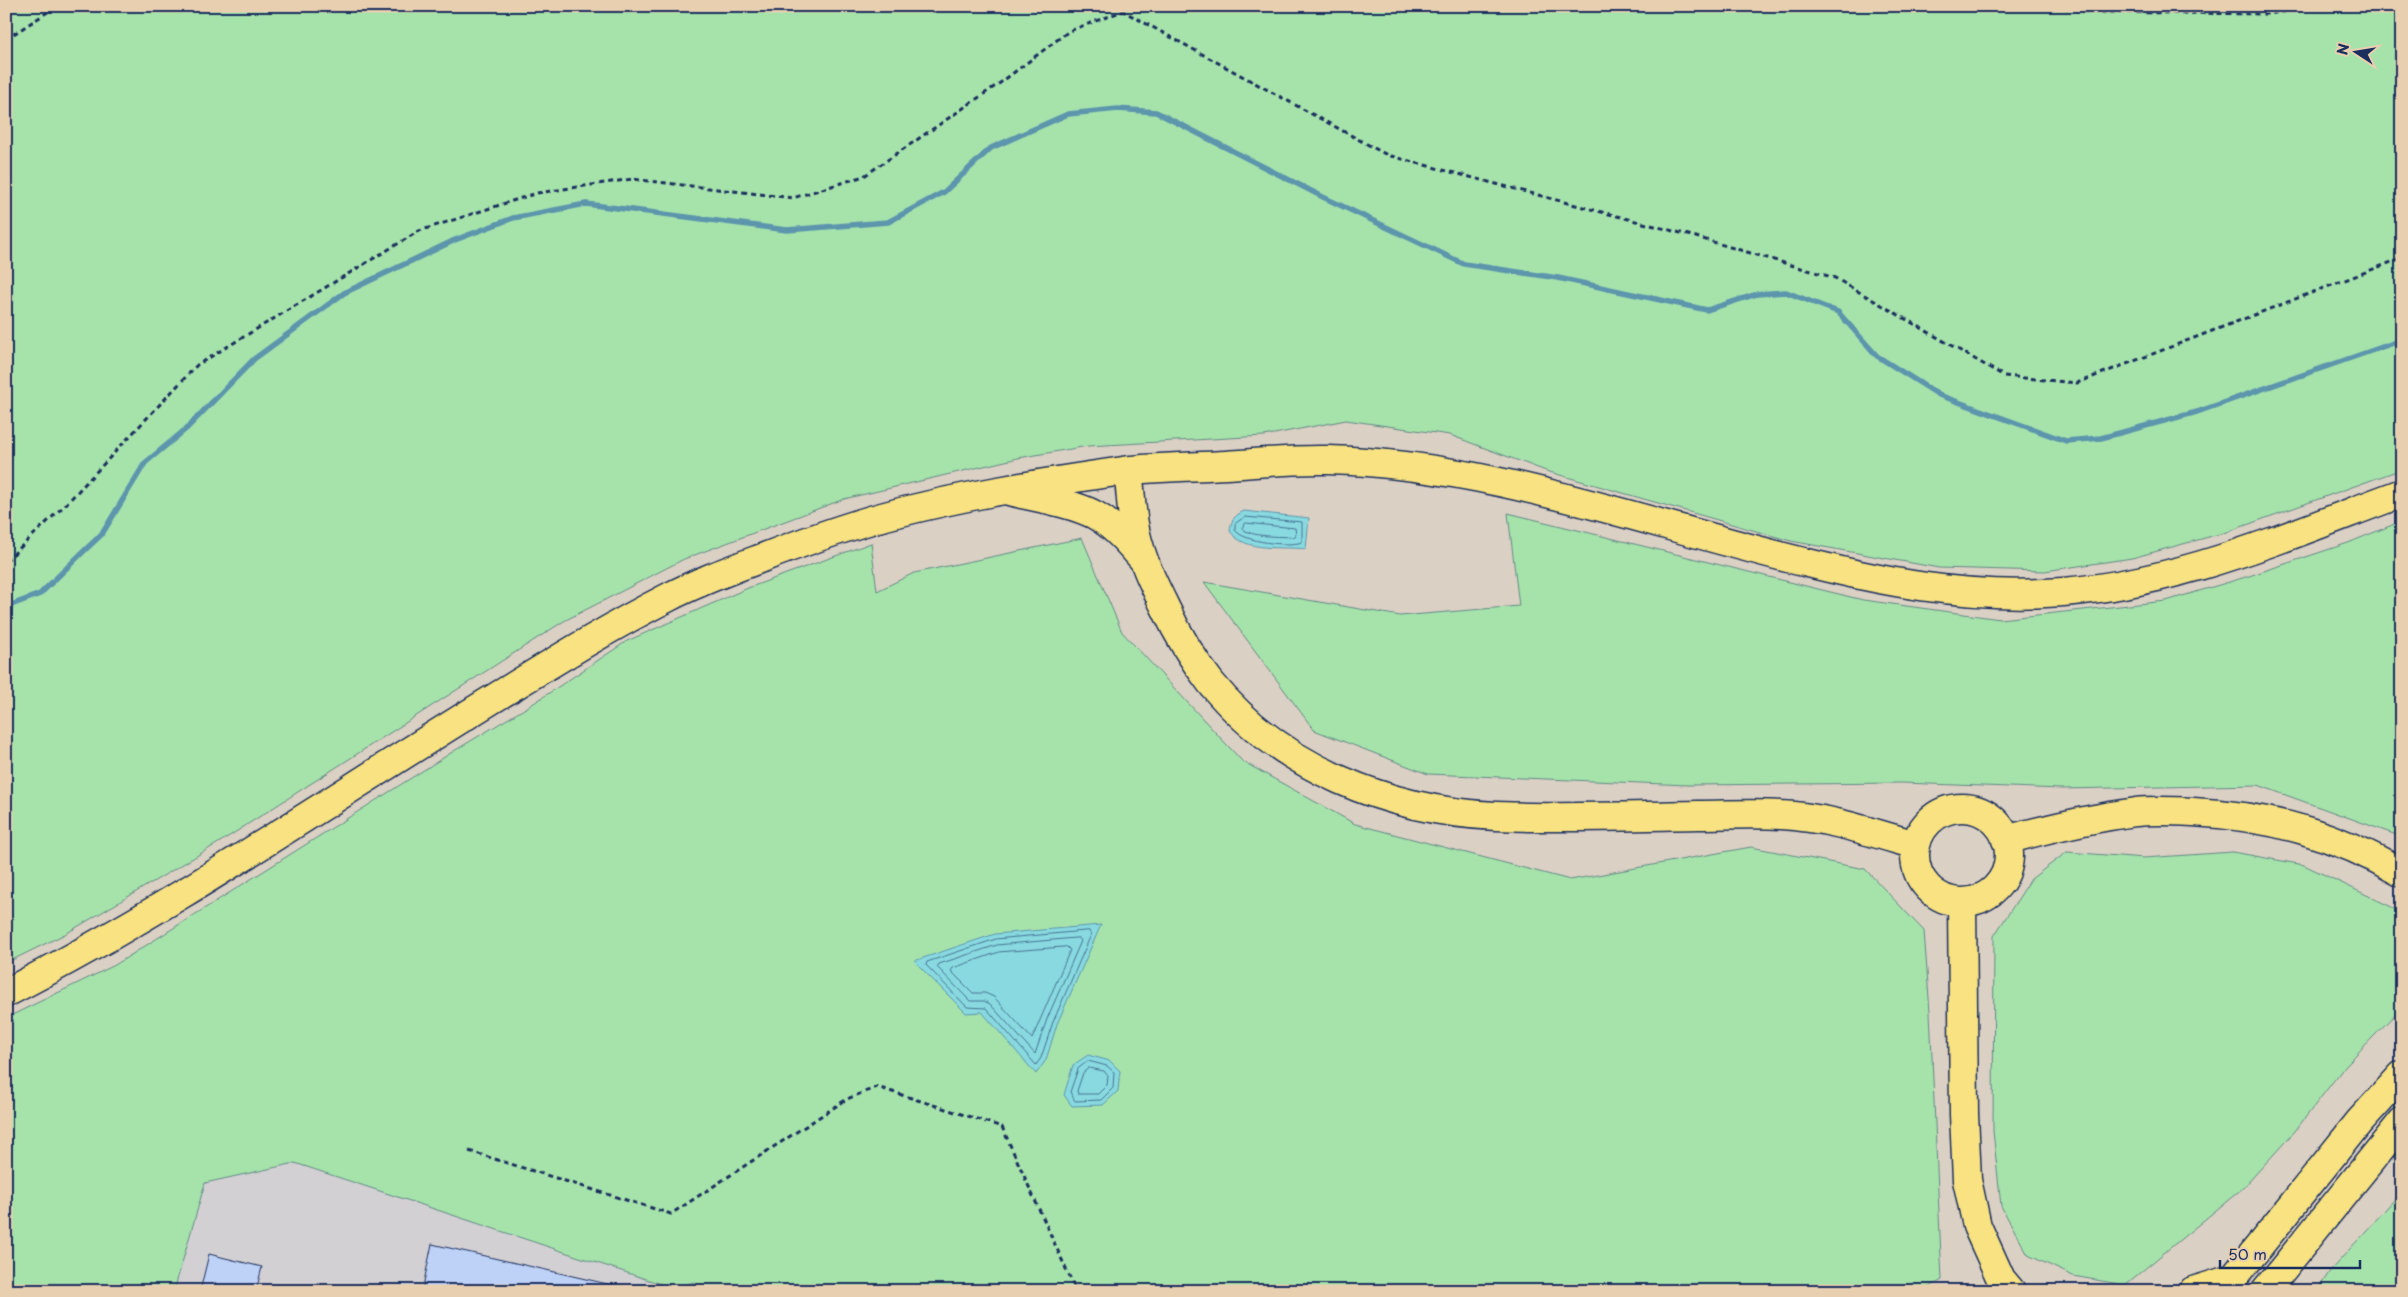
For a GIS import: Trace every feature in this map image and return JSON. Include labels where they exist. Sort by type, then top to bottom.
[{"type":"main road","points":[[6,993],[73,959],[182,895],[425,740],[546,667],[670,596],[734,568],[868,521],[937,503],[1128,470],[1325,460],[1393,465],[1459,474],[1571,500],[1757,551],[1861,576],[1914,586],[2005,593],[2048,593],[2130,584],[2175,573],[2241,552],[2402,493]]},
{"type":"main road","points":[[1128,470],[1135,532],[1148,572],[1179,635],[1210,682],[1245,718],[1307,763],[1344,783],[1378,796],[1428,809],[1495,816],[1782,815],[1830,821],[1915,845]]},
{"type":"main road","points":[[1009,491],[1071,506],[1096,516],[1118,533],[1144,560]]},
{"type":"main road","points":[[1969,807],[1988,814],[2000,826],[2006,840],[2011,856],[2004,879],[1992,893],[1980,900],[1962,902],[1945,900],[1925,885],[1916,865],[1915,845],[1928,822],[1947,809],[1969,807]]},
{"type":"main road","points":[[2006,840],[2060,825],[2138,812],[2234,814],[2299,828],[2369,854],[2402,873]]},
{"type":"main road","points":[[1962,902],[1964,1114],[1967,1180],[1977,1226],[2001,1279],[2010,1291]]},
{"type":"main road","points":[[2193,1291],[2228,1285],[2360,1122],[2402,1075]]},
{"type":"main road","points":[[2265,1291],[2402,1122]]},
{"type":"main road","points":[[1991,1255],[2031,1291]]},
{"type":"path","points":[[6,39],[57,6]]},
{"type":"path","points":[[2056,6],[2089,12],[2266,14],[2326,6]]},
{"type":"path","points":[[6,561],[65,505],[197,365],[418,231],[538,193],[632,179],[793,198],[864,176],[1000,83],[1069,31],[1123,11],[1387,155],[1696,237],[1835,278],[2004,376],[2077,382],[2402,258]]},
{"type":"path","points":[[469,1151],[671,1214],[847,1099],[878,1087],[1002,1127],[1076,1291]]},
{"type":"shaded area","points":[[295,1163],[673,1288],[1003,1185],[1055,1291],[174,1291],[205,1183]]},
{"type":"green space","points":[[6,6],[2402,6],[2402,469],[2227,532],[2132,558],[2045,571],[1939,568],[1791,541],[1546,471],[1450,435],[1346,420],[1264,436],[1088,446],[1018,458],[844,499],[684,559],[564,621],[220,842],[67,933],[6,963]]},
{"type":"green space","points":[[1508,513],[1863,600],[2000,619],[2166,601],[2348,543],[2402,521],[2402,837],[2258,785],[2062,789],[1903,783],[1688,785],[1428,774],[1314,730],[1204,582],[1400,616],[1519,606]]},
{"type":"green space","points":[[1082,538],[1122,632],[1242,761],[1355,824],[1570,880],[1751,847],[1865,869],[1924,931],[1930,1012],[1942,1280],[1922,1291],[1024,1291],[1023,1289],[1019,1291],[691,1291],[694,1282],[673,1288],[295,1163],[205,1183],[174,1291],[6,1291],[6,1018],[115,965],[454,751],[534,703],[627,641],[748,588],[871,543],[877,591],[914,573]]},
{"type":"green space","points":[[2067,852],[2144,858],[2233,852],[2304,865],[2402,912],[2402,1007],[2345,1066],[2295,1131],[2243,1188],[2125,1285],[2073,1276],[2028,1255],[2001,1206],[1993,1131],[1994,936],[2031,879]]},
{"type":"green space","points":[[2402,1191],[2402,1291],[2317,1291],[2330,1271]]},
{"type":"water","points":[[1244,511],[1309,518],[1306,549],[1254,546],[1236,538],[1230,531],[1231,524],[1235,517]]},
{"type":"water","points":[[1101,925],[1057,1024],[1046,1060],[1036,1074],[982,1012],[966,1013],[914,961],[995,934]]},
{"type":"water","points":[[1088,1055],[1110,1061],[1120,1071],[1118,1091],[1103,1105],[1072,1106],[1064,1095],[1073,1065]]},
{"type":"building","points":[[432,1244],[634,1290],[634,1291],[422,1291]]},
{"type":"building","points":[[209,1254],[262,1267],[256,1291],[200,1291]]},
{"type":"waterway","points":[[6,607],[40,594],[102,534],[145,463],[186,429],[254,359],[344,293],[455,240],[513,218],[586,204],[787,230],[888,222],[944,192],[991,148],[1068,114],[1118,109],[1156,112],[1323,197],[1464,264],[1558,278],[1707,310],[1757,294],[1786,292],[1838,312],[1877,356],[1939,395],[2066,441],[2101,438],[2197,412],[2402,340]]}]
